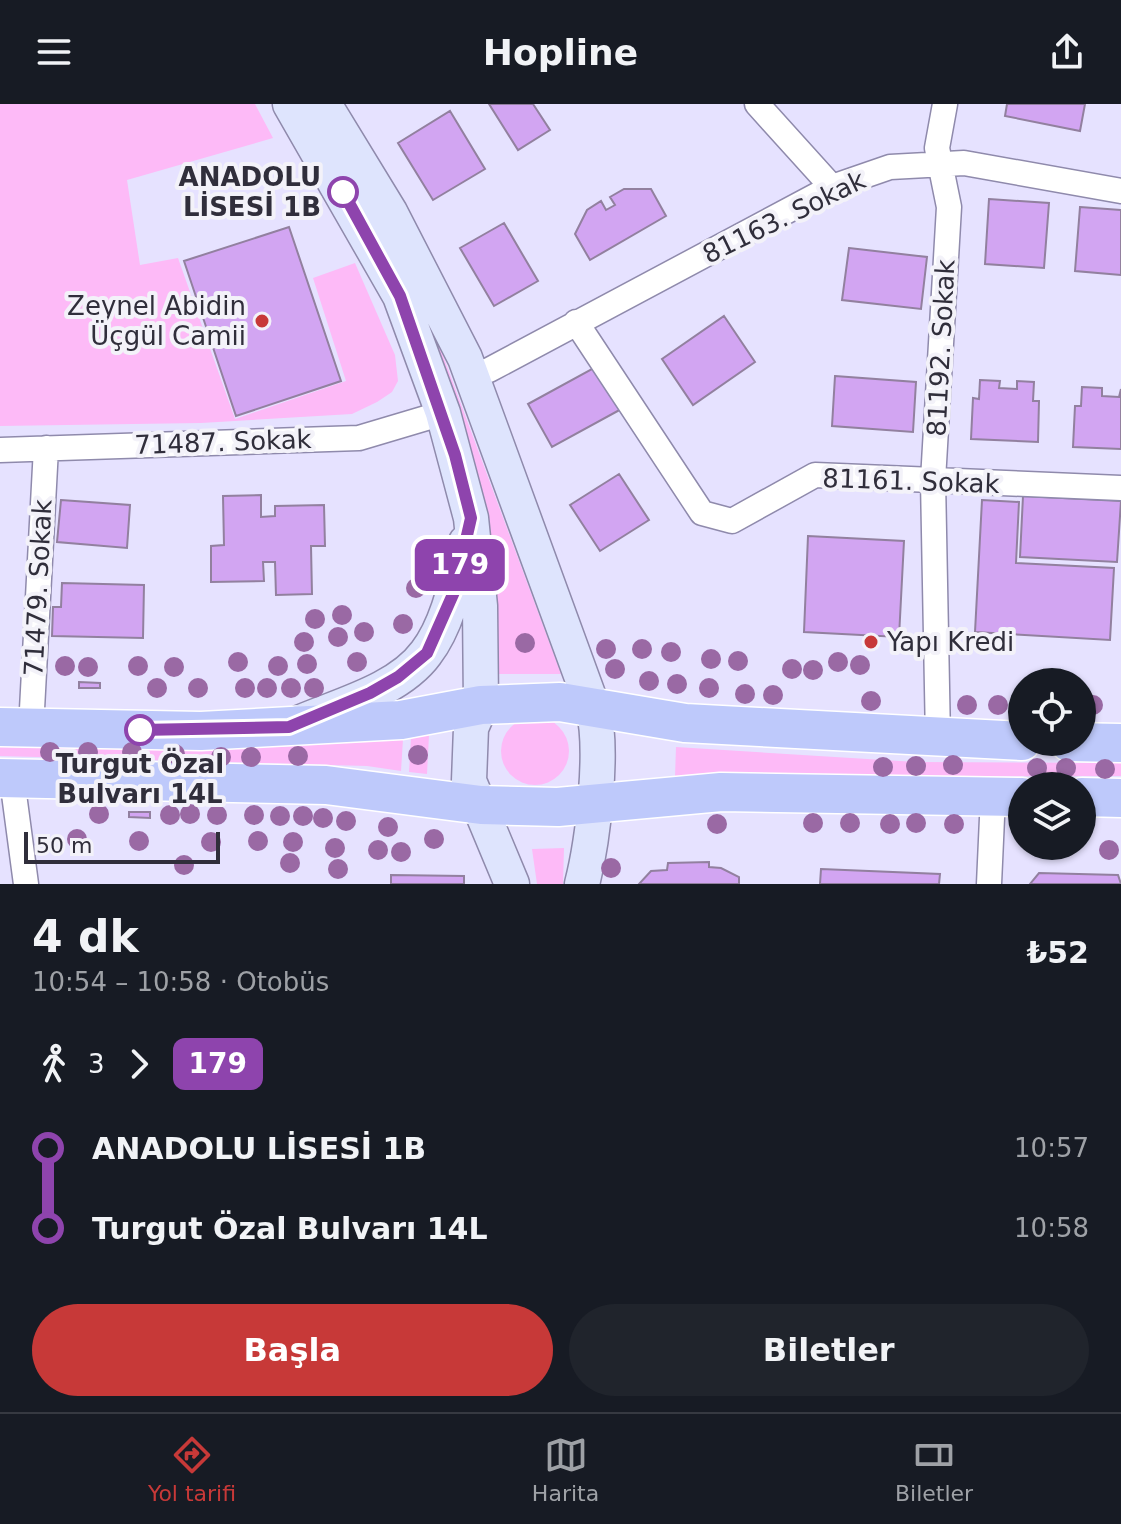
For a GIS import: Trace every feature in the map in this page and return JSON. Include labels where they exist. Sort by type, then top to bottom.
[{"type":"main road","points":[[290,104],[400,296],[443,413],[471,518],[480,606],[481,705],[471,728],[469,781],[512,884]]},
{"type":"main road","points":[[324,104],[434,292],[471,375],[593,708],[598,729],[593,843],[582,884]]},
{"type":"main road","points":[[289,727],[370,693],[398,677],[427,653],[454,592],[471,518]]},
{"type":"main road","points":[[16,727],[201,731],[289,727],[401,720],[481,705],[560,702],[685,723],[1008,741]]},
{"type":"main road","points":[[1096,743],[1121,743]]},
{"type":"main road","points":[[6,778],[326,785],[481,805],[593,805],[721,792],[1007,796]]},
{"type":"main road","points":[[1096,797],[1121,798]]},
{"type":"street","points":[[757,104],[832,187]]},
{"type":"street","name":"81192. Sokak","points":[[938,739],[933,480],[949,207],[937,148],[945,104]]},
{"type":"street","name":"81163. Sokak","points":[[471,375],[489,370],[832,187],[890,167],[964,163],[1121,191]]},
{"type":"street","name":"81161. Sokak","points":[[576,322],[702,513],[732,521],[815,475],[1121,488]]},
{"type":"street","name":"71487. Sokak","points":[[0,450],[359,438],[443,413]]},
{"type":"street","name":"71479. Sokak","points":[[16,727],[46,448]]},
{"type":"street","points":[[6,778],[26,884]]},
{"type":"street","points":[[989,884],[1007,796]]},
{"type":"shaded area","points":[[0,104],[255,104],[273,138],[127,180],[140,265],[178,258],[235,419],[346,381],[313,278],[355,263],[395,355],[398,381],[392,392],[352,414],[201,423],[0,426]]},
{"type":"shaded area","points":[[309,104],[422,299],[561,674],[498,674],[489,541]]},
{"type":"shaded area","points":[[535,717],[559,727],[569,751],[559,775],[535,785],[511,775],[501,751],[511,727]]},
{"type":"shaded area","points":[[429,735],[427,774],[409,772],[411,738]]},
{"type":"shaded area","points":[[403,739],[401,771],[367,766],[0,756],[0,744],[280,747]]},
{"type":"shaded area","points":[[676,747],[916,762],[1121,763],[1121,776],[1096,776],[1096,772],[1008,772],[1008,776],[675,777]]},
{"type":"shaded area","points":[[564,848],[563,884],[537,884],[532,849]]},
{"type":"building","points":[[489,104],[533,104],[550,130],[518,150]]},
{"type":"building","points":[[1007,104],[1085,104],[1080,131],[1005,116]]},
{"type":"building","points":[[450,111],[485,169],[433,200],[398,143]]},
{"type":"building","points":[[624,189],[651,189],[666,216],[590,260],[575,234],[587,210],[601,201],[606,210],[615,205],[610,197]]},
{"type":"building","points":[[989,199],[1049,203],[1044,268],[985,264]]},
{"type":"building","points":[[1080,207],[1121,210],[1121,275],[1075,271]]},
{"type":"building","points":[[504,223],[538,281],[494,306],[460,248]]},
{"type":"building","name":"Zeynel Abidin Üçgül Camii","points":[[289,227],[341,381],[236,416],[184,261]]},
{"type":"building","points":[[849,248],[927,257],[921,309],[842,300]]},
{"type":"building","points":[[724,316],[755,362],[693,405],[662,359]]},
{"type":"building","points":[[601,364],[625,407],[552,447],[528,404]]},
{"type":"building","points":[[835,376],[916,382],[913,432],[832,426]]},
{"type":"building","points":[[980,380],[1000,381],[999,388],[1017,389],[1017,381],[1034,382],[1033,401],[1039,401],[1038,442],[971,439],[973,398],[979,399]]},
{"type":"building","points":[[1082,387],[1102,388],[1102,396],[1119,397],[1121,389],[1121,449],[1073,447],[1075,406],[1081,406]]},
{"type":"building","points":[[619,474],[649,520],[600,551],[570,505]]},
{"type":"building","points":[[261,495],[261,517],[275,516],[275,506],[324,505],[325,546],[311,546],[312,594],[276,595],[275,562],[263,562],[264,581],[211,582],[211,546],[224,545],[223,496]]},
{"type":"building","points":[[1023,496],[1121,501],[1117,562],[1020,557]]},
{"type":"building","points":[[61,500],[130,505],[127,548],[57,542]]},
{"type":"building","points":[[982,500],[1019,502],[1016,563],[1114,568],[1110,640],[975,632]]},
{"type":"building","points":[[808,536],[904,541],[899,637],[804,632]]},
{"type":"building","points":[[62,583],[144,585],[143,638],[52,636],[53,607],[61,607]]},
{"type":"building","points":[[79,682],[100,683],[100,688],[79,688]]},
{"type":"building","points":[[129,812],[150,812],[150,818],[129,817]]},
{"type":"building","points":[[709,862],[709,867],[721,868],[739,877],[739,884],[639,884],[651,871],[667,870],[668,863]]},
{"type":"building","points":[[821,869],[940,874],[939,884],[820,884]]},
{"type":"building","points":[[1039,873],[1118,875],[1121,884],[1030,884]]},
{"type":"building","points":[[391,875],[464,876],[464,884],[391,884]]},
{"type":"bus line","name":"179","points":[[140,730],[289,727],[370,693],[398,677],[427,653],[454,592],[471,518],[455,455],[400,296],[343,192]]},
{"type":"place","name":"ANADOLU LİSESİ 1B","points":[[343,192]]},
{"type":"place","name":"Zeynel Abidin Üçgül Camii","points":[[262,321]]},
{"type":"place","name":"Yapı Kredi","points":[[871,642]]},
{"type":"place","name":"Turgut Özal Bulvarı 14L","points":[[140,730]]}]
